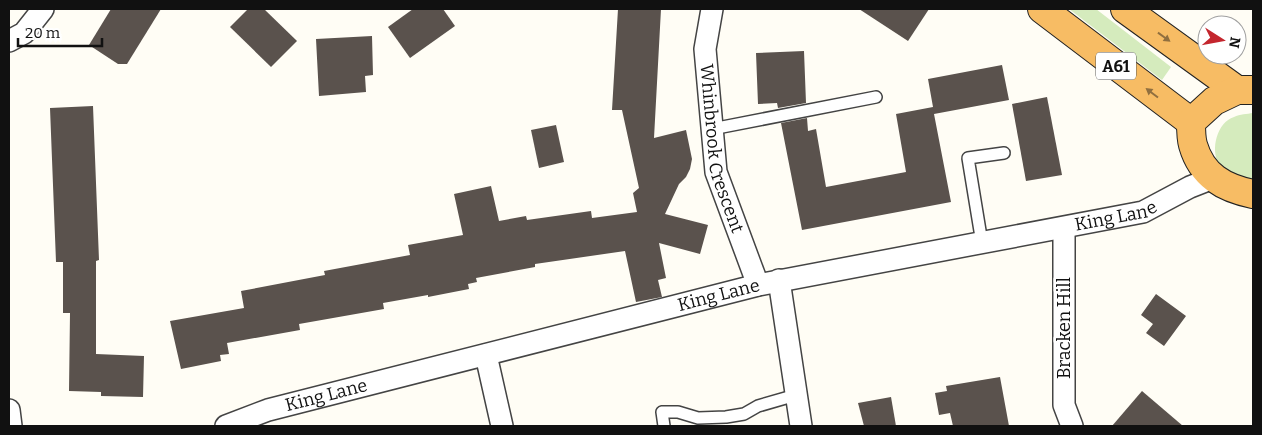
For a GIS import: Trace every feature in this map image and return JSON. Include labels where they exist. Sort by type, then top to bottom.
[{"type":"highway","name":"A61","points":[[1042,9],[1190,122]]},
{"type":"highway","points":[[1125,9],[1245,90]]},
{"type":"highway","points":[[1245,90],[1214,101],[1190,122],[1192,145],[1200,162],[1213,178],[1226,187],[1253,194]]},
{"type":"street","points":[[9,41],[24,32],[43,9]]},
{"type":"street","name":"Whinbrook Crescent","points":[[712,9],[705,49],[716,172],[768,282],[796,395],[801,426]]},
{"type":"street","name":"King Lane","points":[[226,426],[268,410],[768,282],[1143,212],[1190,187],[1213,178]]},
{"type":"street","name":"Bracken Hill","points":[[1064,228],[1064,406],[1072,426]]},
{"type":"street","points":[[486,355],[502,426]]},
{"type":"street","points":[[1058,426],[1064,406]]},
{"type":"street","points":[[9,410],[11,426]]},
{"type":"lane","points":[[712,129],[876,97]]},
{"type":"lane","points":[[982,243],[968,158],[1004,153]]},
{"type":"lane","points":[[664,426],[662,412],[678,412],[698,418],[726,417],[744,414],[758,406],[796,395]]},
{"type":"green space","points":[[1069,9],[1096,9],[1171,67],[1162,80]]},
{"type":"green space","points":[[1253,113],[1253,182],[1234,176],[1222,168],[1216,158],[1215,144],[1223,124],[1236,116]]},
{"type":"building","points":[[111,9],[161,9],[127,64],[118,64],[89,45]]},
{"type":"building","points":[[248,9],[264,9],[297,41],[271,67],[230,27]]},
{"type":"building","points":[[413,9],[443,9],[455,26],[410,58],[388,27]]},
{"type":"building","points":[[618,9],[661,9],[654,138],[686,130],[692,159],[690,169],[686,177],[679,184],[665,214],[708,225],[700,254],[659,243],[666,278],[658,280],[662,297],[636,302],[625,251],[535,264],[535,267],[476,278],[477,282],[468,284],[469,289],[383,303],[384,309],[299,324],[300,330],[227,343],[229,354],[220,355],[221,361],[181,369],[170,321],[244,308],[241,291],[325,275],[324,271],[410,255],[408,245],[463,235],[454,194],[491,186],[499,221],[526,216],[527,220],[591,211],[592,218],[637,212],[633,193],[639,188],[622,110],[612,110]]},
{"type":"building","points":[[859,9],[929,9],[908,41]]},
{"type":"building","points":[[372,36],[373,75],[365,76],[366,92],[319,96],[316,39]]},
{"type":"building","points":[[804,51],[806,103],[778,108],[777,103],[758,104],[756,53]]},
{"type":"building","points":[[1002,65],[1009,100],[934,114],[951,202],[802,230],[781,123],[807,118],[808,131],[816,129],[826,187],[906,172],[896,114],[933,107],[928,79]]},
{"type":"building","points":[[1047,97],[1062,175],[1026,181],[1012,104]]},
{"type":"building","points":[[93,106],[99,260],[96,261],[96,354],[144,356],[143,397],[101,396],[101,392],[69,391],[70,313],[63,313],[63,262],[56,262],[50,108]]},
{"type":"building","points":[[556,125],[564,162],[539,168],[531,130]]},
{"type":"building","points":[[1156,294],[1186,316],[1164,346],[1146,333],[1153,324],[1141,315]]},
{"type":"building","points":[[1000,377],[1009,426],[953,426],[950,413],[939,415],[935,393],[947,391],[946,386]]},
{"type":"building","points":[[1142,391],[1183,426],[1112,426]]},
{"type":"building","points":[[891,397],[896,426],[864,426],[858,403]]}]
